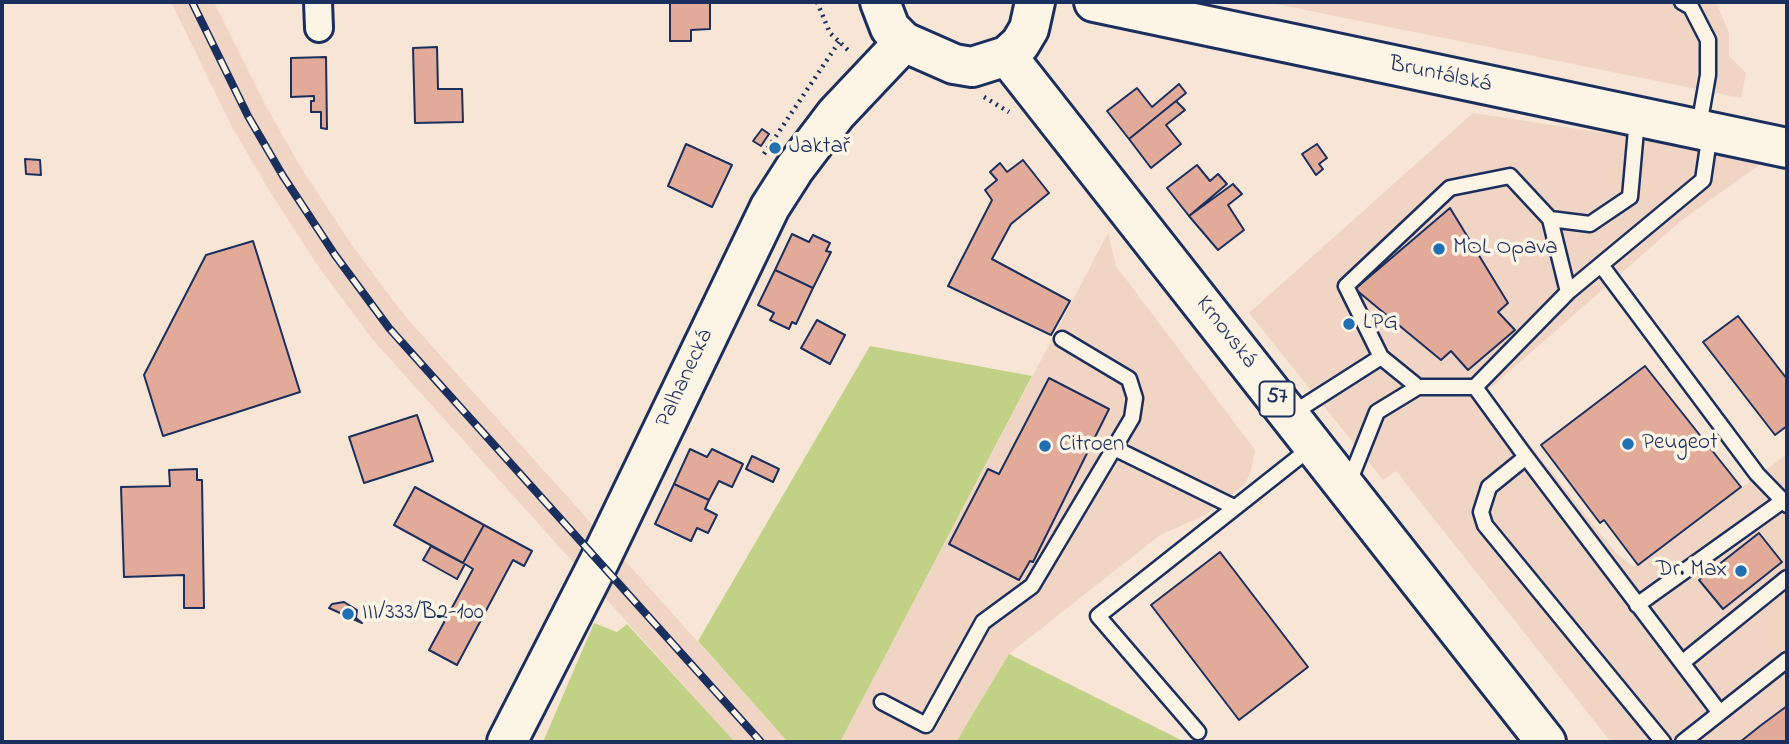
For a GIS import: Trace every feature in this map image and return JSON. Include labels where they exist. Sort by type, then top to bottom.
[{"type":"main road","points":[[880,2],[890,27],[904,42],[954,64],[972,67],[990,64],[1007,56],[1029,29],[1035,2]]},
{"type":"main road","name":"Bruntálská","points":[[1094,2],[1787,148]]},
{"type":"main road","name":"Palhanecká","points":[[507,742],[604,551],[765,216],[863,64],[904,42]]},
{"type":"main road","name":"Krnovská","points":[[1007,56],[1546,742]]},
{"type":"street","points":[[318,2],[319,28]]},
{"type":"lane","points":[[1347,487],[1377,412],[1418,387],[1475,387],[1568,292],[1703,180],[1708,40],[1692,7],[1682,2]]},
{"type":"lane","points":[[1549,219],[1590,224],[1630,197],[1637,118]]},
{"type":"lane","points":[[1418,387],[1381,357],[1346,286],[1450,188],[1510,176],[1549,219],[1568,292]]},
{"type":"lane","points":[[1601,265],[1756,474],[1786,503],[1637,606]]},
{"type":"lane","points":[[882,702],[926,725],[975,634],[994,611],[1032,586],[1116,449],[1135,408],[1134,389],[1129,379],[1062,339]]},
{"type":"lane","points":[[1290,415],[1381,357]]},
{"type":"lane","points":[[1475,387],[1720,713]]},
{"type":"lane","points":[[1198,732],[1098,616],[1314,445]]},
{"type":"lane","points":[[1116,449],[1234,507]]},
{"type":"lane","points":[[1526,457],[1489,487],[1481,512],[1485,525],[1663,742]]},
{"type":"lane","points":[[1683,662],[1787,578]]},
{"type":"lane","points":[[1684,742],[1787,660]]},
{"type":"path","points":[[817,2],[830,33],[863,64]]},
{"type":"path","points":[[982,96],[1015,115]]},
{"type":"shaded area","points":[[171,2],[214,2],[266,106],[300,166],[351,244],[404,315],[788,742],[735,742],[373,340],[318,266],[267,187],[231,125]]},
{"type":"shaded area","points":[[1266,2],[1716,2],[1729,33],[1729,56],[1746,73],[1741,98]]},
{"type":"shaded area","points":[[1473,113],[1769,158],[1682,220],[1487,391],[1615,552],[1634,567],[1787,454],[1787,742],[1611,742],[1396,471],[1383,480],[1249,313]]},
{"type":"shaded area","points":[[1108,233],[1116,266],[1255,450],[1245,484],[1205,515],[1160,535],[1009,654],[956,742],[840,742]]},
{"type":"green space","points":[[870,346],[1032,376],[840,742],[788,742],[698,641]]},
{"type":"green space","points":[[594,623],[617,632],[627,624],[735,742],[543,742]]},
{"type":"green space","points":[[1009,654],[1185,742],[956,742]]},
{"type":"building","points":[[670,2],[710,2],[710,29],[691,30],[691,41],[670,41]]},
{"type":"building","points":[[437,47],[438,89],[462,89],[463,122],[415,123],[413,48]]},
{"type":"building","points":[[326,57],[327,129],[321,128],[321,112],[311,112],[314,96],[291,97],[291,58]]},
{"type":"building","points":[[1179,84],[1186,93],[1129,139],[1107,111],[1137,88],[1152,107]]},
{"type":"building","points":[[1176,101],[1185,110],[1166,125],[1181,144],[1151,168],[1129,139]]},
{"type":"building","points":[[762,129],[769,134],[761,146],[753,141]]},
{"type":"building","points":[[686,144],[732,165],[712,207],[668,186]]},
{"type":"building","points":[[1317,144],[1327,158],[1319,164],[1323,169],[1316,175],[1302,154]]},
{"type":"building","points":[[25,159],[40,160],[41,175],[26,174]]},
{"type":"building","points":[[1023,160],[1049,193],[1011,224],[992,259],[1070,301],[1051,335],[948,286],[992,200],[985,190],[997,180],[990,172],[1000,163],[1007,172]]},
{"type":"building","points":[[1197,165],[1210,181],[1218,174],[1227,184],[1189,216],[1167,188]]},
{"type":"building","points":[[1233,184],[1242,194],[1228,205],[1244,230],[1218,250],[1189,216]]},
{"type":"building","name":"MOL Opava","points":[[1450,208],[1508,303],[1498,312],[1515,330],[1468,370],[1451,351],[1441,360],[1355,289]]},
{"type":"building","points":[[792,234],[809,242],[813,235],[830,243],[826,251],[831,252],[813,288],[775,270]]},
{"type":"building","points":[[253,241],[300,392],[163,436],[144,375],[206,255]]},
{"type":"building","points":[[775,270],[813,288],[796,324],[792,322],[789,329],[770,320],[774,313],[758,305]]},
{"type":"building","points":[[1738,316],[1787,379],[1787,426],[1775,435],[1703,342]]},
{"type":"building","points":[[817,320],[845,335],[830,364],[801,348]]},
{"type":"building","points":[[1645,366],[1741,487],[1638,565],[1604,520],[1600,523],[1541,445]]},
{"type":"building","points":[[1049,378],[1109,409],[1033,562],[1030,561],[1019,580],[949,544],[988,469],[999,474]]},
{"type":"building","points":[[417,415],[433,461],[364,483],[349,437]]},
{"type":"building","points":[[690,449],[707,457],[712,449],[743,464],[732,487],[719,481],[709,500],[674,484]]},
{"type":"building","points":[[752,456],[779,469],[773,482],[746,469]]},
{"type":"building","points":[[197,469],[197,480],[202,480],[204,608],[184,608],[184,575],[124,577],[121,487],[170,486],[169,470]]},
{"type":"building","points":[[674,484],[709,500],[705,509],[717,515],[708,533],[697,528],[691,541],[655,524]]},
{"type":"building","points":[[415,487],[484,525],[463,563],[394,525]]},
{"type":"building","points":[[484,525],[532,551],[524,566],[513,560],[457,665],[429,650],[473,569],[465,564],[457,579],[423,560],[431,546],[463,563]]},
{"type":"building","name":"Dr. Max","points":[[1759,533],[1782,562],[1723,609],[1699,580]]},
{"type":"building","points":[[1220,552],[1308,667],[1239,720],[1151,605]]},
{"type":"building","name":"III/333/B2-100","points":[[344,602],[357,610],[356,618],[362,623],[329,608],[332,604]]},
{"type":"building","points":[[1787,706],[1787,742],[1740,742],[1760,726]]},
{"type":"railway","points":[[192,2],[248,116],[283,176],[335,255],[389,328],[761,742]]},
{"type":"place","name":"Jaktař","points":[[775,148]]},
{"type":"place","name":"MOL Opava","points":[[1439,249]]},
{"type":"place","name":"LPG","points":[[1349,324]]},
{"type":"place","name":"Peugeot","points":[[1628,444]]},
{"type":"place","name":"Citroen","points":[[1045,446]]},
{"type":"place","name":"Dr. Max","points":[[1741,571]]},
{"type":"place","name":"III/333/B2-100","points":[[348,614]]}]
